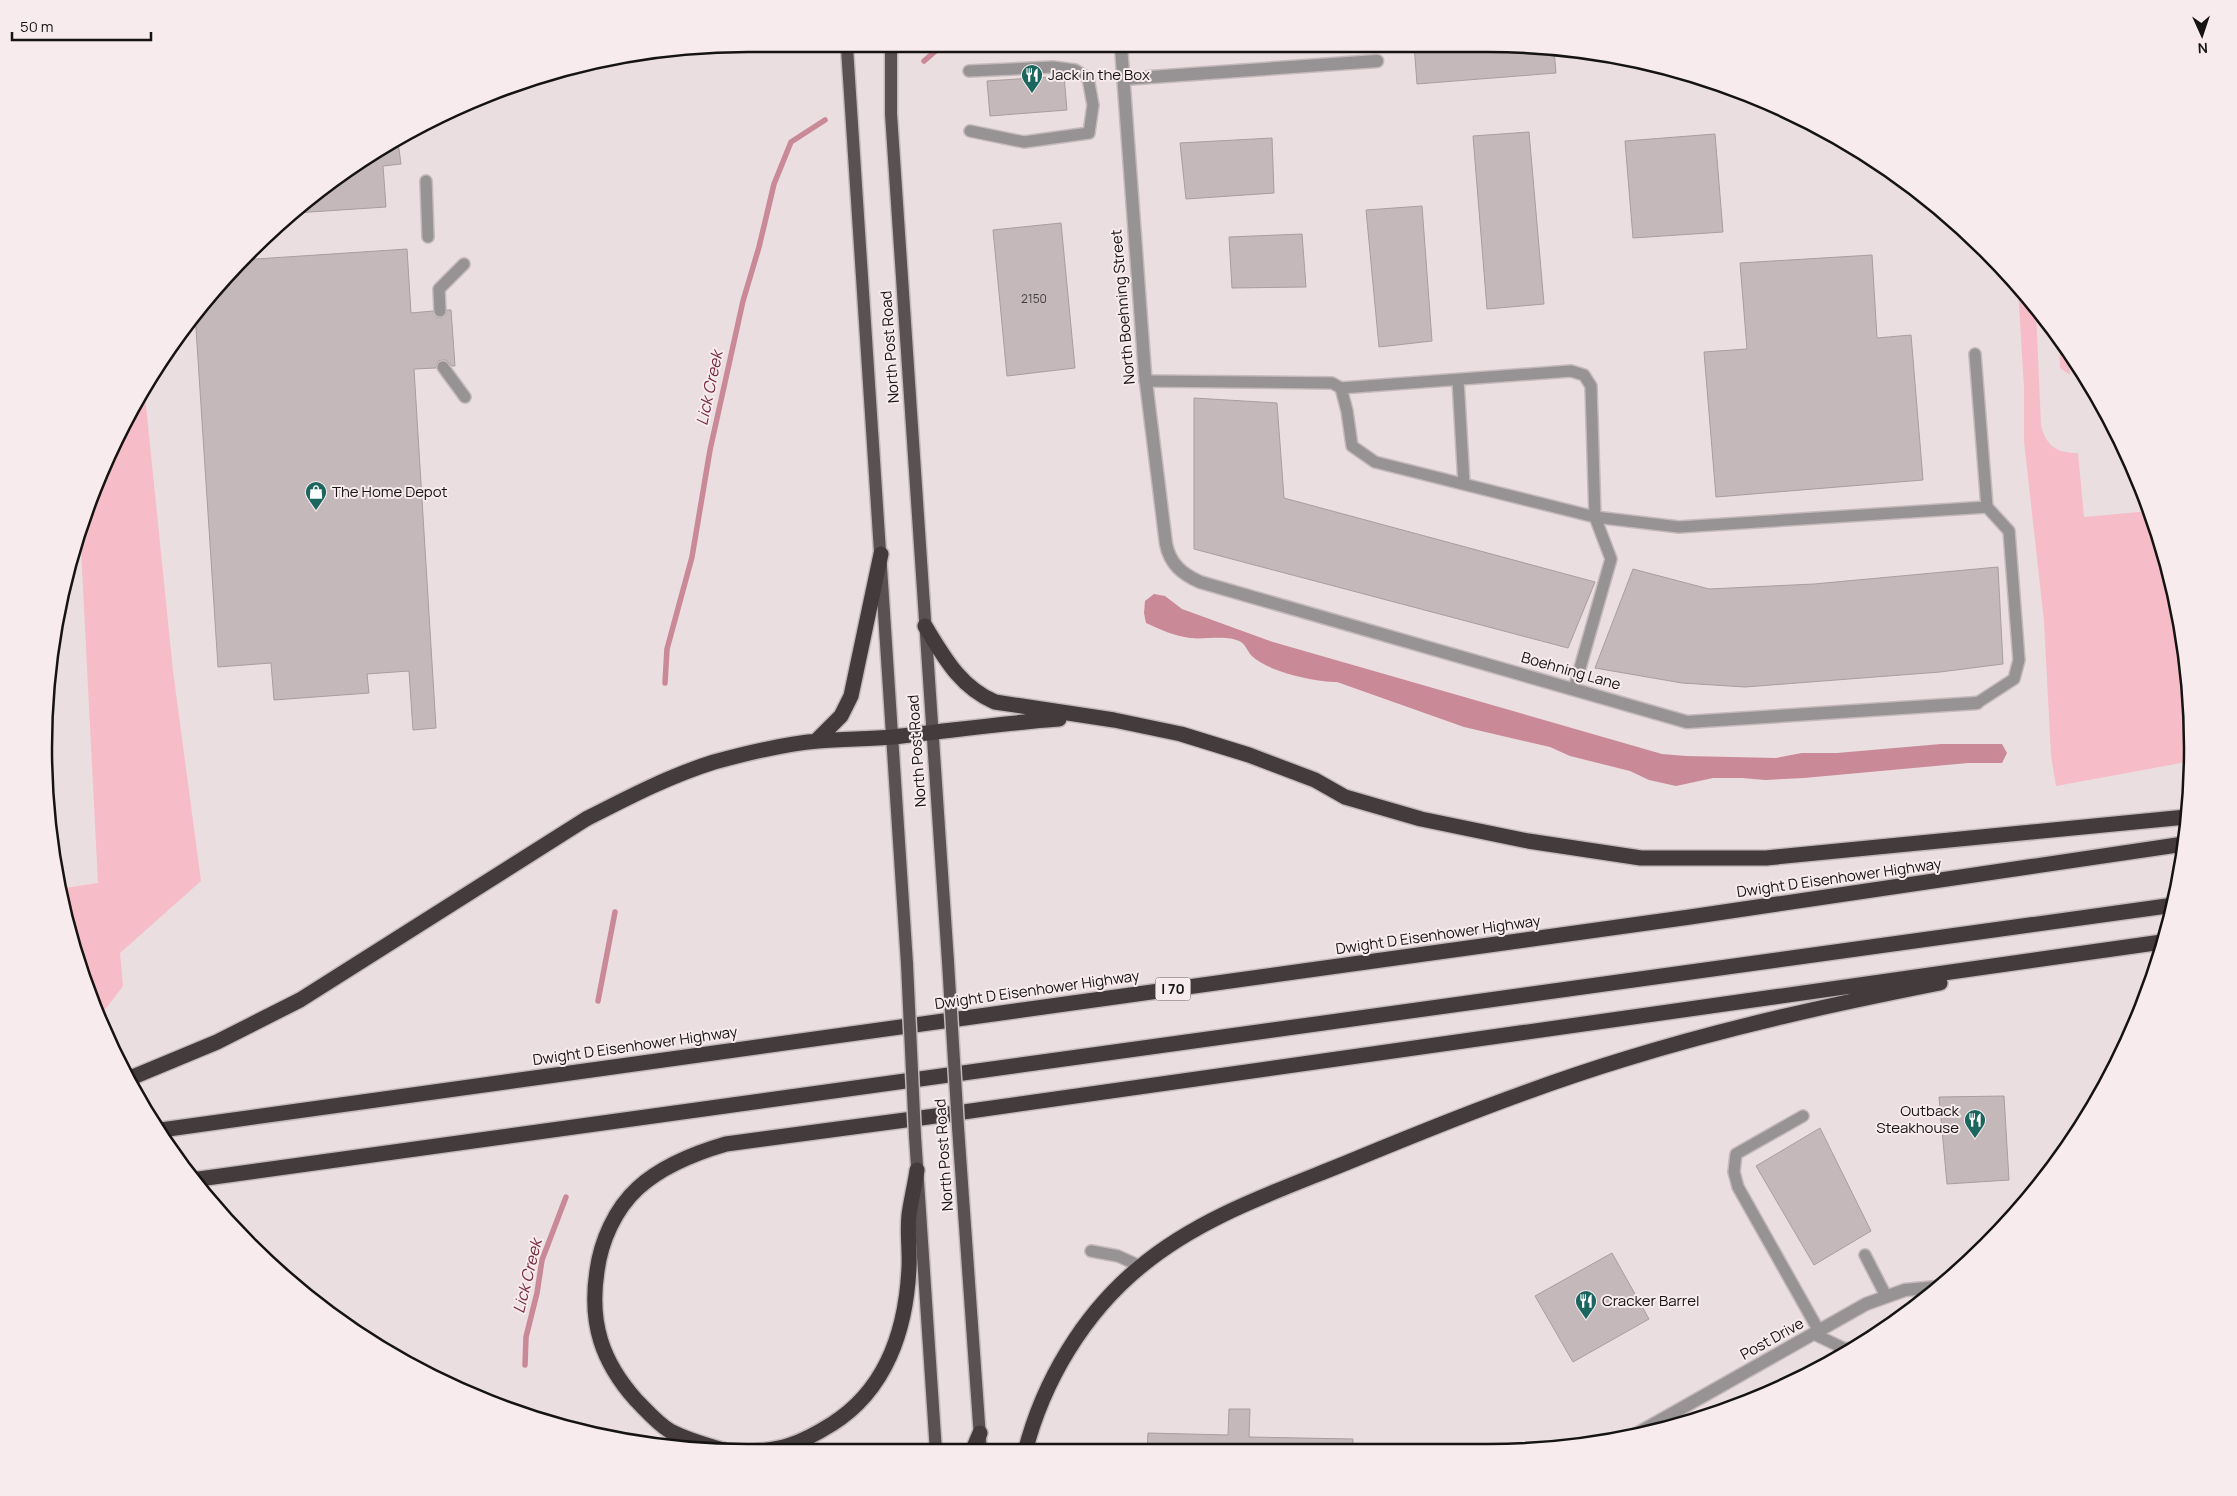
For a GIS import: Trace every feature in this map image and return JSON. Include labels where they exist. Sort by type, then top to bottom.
[{"type":"highway","points":[[816,742],[841,716],[851,696],[881,554]]},
{"type":"highway","points":[[924,626],[950,666],[961,679],[979,695],[995,702],[1083,717],[1114,720],[1180,734],[1214,744],[1315,780],[1345,797],[1421,819],[1519,839],[1641,858],[1766,858],[2181,818]]},
{"type":"highway","points":[[135,1076],[217,1042],[300,1000],[564,832],[617,803],[687,771],[714,762],[762,751],[816,742],[892,737],[997,724],[1083,717]]},
{"type":"highway","name":"Dwight D Eisenhower Highway","points":[[167,1129],[1700,916],[2178,845]]},
{"type":"highway","points":[[202,1178],[2166,906]]},
{"type":"highway","points":[[1028,1444],[1039,1409],[1069,1348],[1101,1306],[1140,1266],[1160,1250],[1214,1217],[1444,1122],[1532,1089],[1624,1059],[1786,1015],[2157,943]]},
{"type":"highway","points":[[695,1441],[668,1430],[646,1412],[614,1373],[595,1326],[594,1292],[599,1254],[614,1218],[638,1188],[663,1170],[698,1152],[726,1144],[2133,947]]},
{"type":"highway","points":[[797,1444],[814,1436],[842,1418],[862,1399],[879,1379],[895,1347],[904,1314],[909,1269],[909,1216],[917,1170]]},
{"type":"highway","points":[[975,1444],[980,1433]]},
{"type":"main road","name":"North Post Road","points":[[847,52],[907,964],[917,1170],[935,1444]]},
{"type":"main road","name":"North Post Road","points":[[891,52],[891,114],[981,1444]]},
{"type":"street","name":"North Boehning Street","points":[[1121,52],[1145,381],[1166,544],[1173,563]]},
{"type":"street","points":[[1123,79],[1377,61]]},
{"type":"street","name":"Boehning Lane","points":[[1173,563],[1185,575],[1200,582],[1687,722],[1977,703]]},
{"type":"street","name":"Post Drive","points":[[1655,1423],[1866,1304],[1905,1290],[1927,1288]]},
{"type":"lane","points":[[969,71],[1053,67],[1075,70],[1088,78],[1093,105],[1089,133],[1068,138],[1024,142],[970,131]]},
{"type":"lane","points":[[426,182],[428,237]]},
{"type":"lane","points":[[440,311],[439,289],[464,264]]},
{"type":"lane","points":[[1975,354],[1986,507],[2009,531],[2019,660],[2014,679],[1977,703]]},
{"type":"lane","points":[[443,367],[465,397]]},
{"type":"lane","points":[[1145,381],[1332,382],[1341,388],[1571,371],[1584,376],[1590,386],[1595,517],[1611,559],[1574,689]]},
{"type":"lane","points":[[1458,380],[1464,484]]},
{"type":"lane","points":[[1341,388],[1347,411],[1352,446],[1375,462],[1595,517],[1679,527],[1986,507]]},
{"type":"lane","points":[[1804,1116],[1736,1154],[1734,1172],[1738,1186],[1816,1332],[1839,1349]]},
{"type":"lane","points":[[1091,1251],[1118,1256],[1140,1266]]},
{"type":"lane","points":[[1865,1255],[1886,1296]]},
{"type":"shaded area","points":[[2019,297],[2036,319],[2041,426],[2043,433],[2050,444],[2059,450],[2078,453],[2084,517],[2143,512],[2148,524],[2161,568],[2179,657],[2183,703],[2184,763],[2056,786],[2051,755],[2044,621],[2024,441],[2024,387]]},
{"type":"shaded area","points":[[2059,351],[2069,366],[2070,375],[2060,368]]},
{"type":"shaded area","points":[[145,401],[173,671],[201,881],[120,953],[123,986],[104,1011],[89,972],[67,888],[98,883],[81,551],[105,482],[124,440]]},
{"type":"shaded area","points":[[1154,594],[1165,596],[1182,609],[1273,642],[1662,754],[1776,758],[1802,753],[1837,753],[1941,744],[2002,744],[2007,753],[2002,763],[1968,763],[1804,778],[1765,780],[1713,778],[1676,786],[1649,780],[1630,771],[1570,756],[1550,747],[1464,727],[1337,682],[1305,678],[1281,672],[1251,655],[1243,643],[1229,638],[1190,638],[1168,632],[1146,623],[1144,613],[1145,601]]},
{"type":"building","points":[[1415,52],[1489,52],[1555,56],[1556,73],[1417,84]]},
{"type":"building","points":[[1064,76],[1067,110],[990,116],[987,81]]},
{"type":"building","points":[[1529,132],[1544,304],[1487,309],[1473,136]]},
{"type":"building","points":[[1715,134],[1723,232],[1633,238],[1625,141]]},
{"type":"building","points":[[1272,138],[1274,193],[1186,199],[1180,143]]},
{"type":"building","points":[[399,147],[401,164],[383,166],[386,207],[305,212],[362,170]]},
{"type":"building","points":[[1422,206],[1432,341],[1379,347],[1366,210]]},
{"type":"building","points":[[1061,223],[1075,368],[1007,376],[993,230]]},
{"type":"building","points":[[1302,234],[1306,287],[1232,288],[1229,237]]},
{"type":"building","name":"The Home Depot","points":[[407,249],[411,313],[433,311],[436,317],[441,318],[446,315],[447,310],[451,310],[455,366],[443,360],[438,361],[436,368],[414,369],[436,728],[413,730],[409,671],[367,674],[369,693],[274,700],[271,663],[218,667],[196,325],[225,289],[253,259]]},
{"type":"building","points":[[1872,255],[1877,338],[1911,335],[1923,480],[1716,497],[1704,352],[1747,349],[1740,263]]},
{"type":"building","points":[[1194,398],[1277,403],[1284,498],[1595,582],[1568,648],[1194,549]]},
{"type":"building","points":[[1998,567],[2003,664],[1940,672],[1745,687],[1682,683],[1595,668],[1633,569],[1709,589],[1814,584]]},
{"type":"building","name":"Outback Steakhouse","points":[[2004,1096],[2009,1180],[1947,1184],[1939,1097]]},
{"type":"building","points":[[1820,1128],[1871,1231],[1814,1265],[1756,1166]]},
{"type":"building","points":[[1612,1253],[1649,1319],[1573,1362],[1535,1296]]},
{"type":"building","points":[[1229,1409],[1250,1409],[1249,1437],[1353,1439],[1353,1444],[1147,1444],[1148,1433],[1228,1435]]},
{"type":"waterway","name":"Lick Creek","points":[[924,61],[934,52]]},
{"type":"waterway","name":"Lick Creek","points":[[665,683],[667,649],[692,557],[710,450],[743,301],[759,247],[774,184],[791,142],[825,120]]},
{"type":"waterway","name":"Lick Creek","points":[[598,1001],[615,912]]},
{"type":"waterway","name":"Lick Creek","points":[[525,1365],[526,1337],[537,1293],[542,1260],[566,1197]]},
{"type":"place","name":"Jack in the Box","points":[[1032,94]]},
{"type":"place","name":"The Home Depot","points":[[316,511]]},
{"type":"place","name":"Outback Steakhouse","points":[[1975,1139]]},
{"type":"place","name":"Cracker Barrel","points":[[1586,1320]]}]
